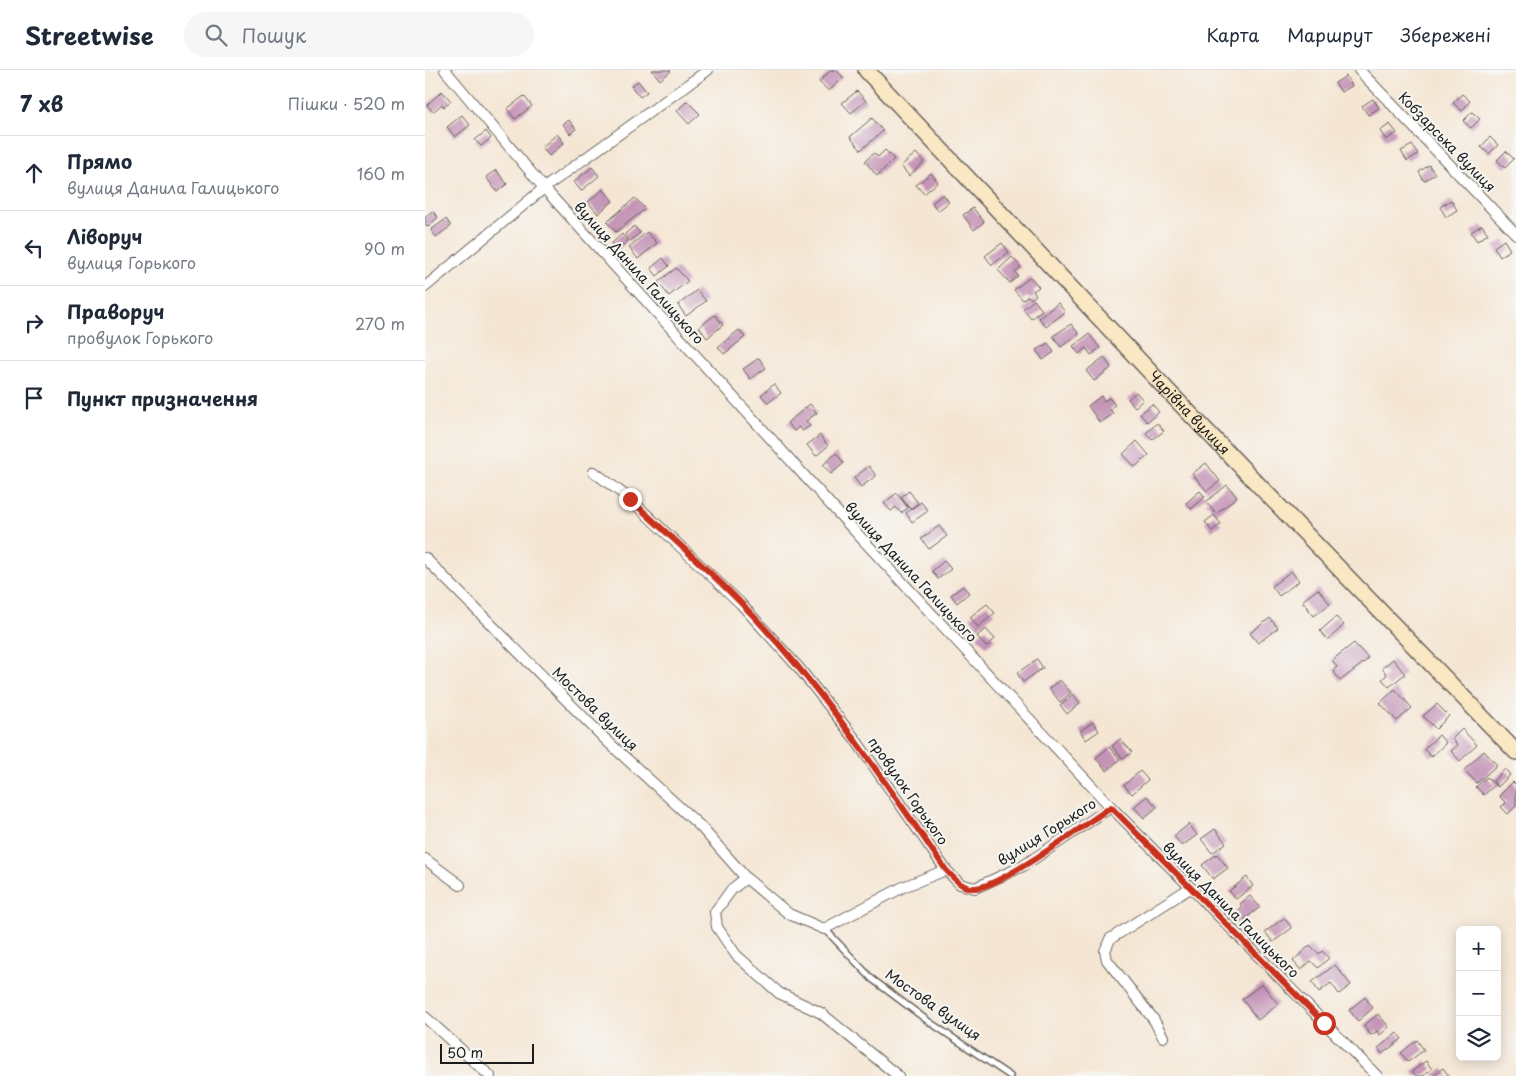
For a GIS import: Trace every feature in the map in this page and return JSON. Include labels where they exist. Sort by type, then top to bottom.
[{"type":"street","name":"вулиця Данила Галицького","points":[[445,70],[544,188],[832,507],[1111,807],[1377,1076]]},
{"type":"street","points":[[425,287],[544,188],[708,70]]},
{"type":"street","name":"Чарівна вулиця","points":[[866,70],[1169,392],[1516,752]]},
{"type":"street","name":"Кобзарська вулиця","points":[[1359,70],[1516,234]]},
{"type":"street","name":"провулок Горького","points":[[594,472],[630,499],[741,602],[799,668],[855,739],[946,870]]},
{"type":"street","name":"Мостова вулиця","points":[[425,558],[607,741],[700,826],[746,878],[789,914],[824,929]]},
{"type":"street","name":"вулиця Горького","points":[[946,870],[960,884],[975,888],[988,884],[1023,866],[1111,807]]},
{"type":"street","points":[[425,859],[460,885]]},
{"type":"street","points":[[824,929],[903,887],[946,870]]},
{"type":"street","points":[[746,878],[732,889],[715,912],[717,927],[736,955],[779,993],[821,1013],[898,1076]]},
{"type":"street","points":[[1163,1037],[1154,1020],[1107,960],[1106,944],[1110,939],[1190,888]]},
{"type":"street","points":[[425,1017],[490,1076]]},
{"type":"lane","name":"Мостова вулиця","points":[[824,929],[872,978],[928,1022],[1010,1076]]},
{"type":"building","points":[[652,70],[670,70],[671,71],[660,80]]},
{"type":"building","points":[[831,70],[836,70],[843,77],[829,91],[819,82]]},
{"type":"building","points":[[1346,76],[1352,86],[1341,92],[1335,83]]},
{"type":"building","points":[[638,81],[647,92],[640,97],[631,86]]},
{"type":"building","points":[[442,91],[451,101],[444,107],[442,104],[433,112],[427,105]]},
{"type":"building","points":[[857,91],[866,101],[851,113],[842,103]]},
{"type":"building","points":[[1462,94],[1470,101],[1462,111],[1453,103]]},
{"type":"building","points":[[524,96],[532,106],[515,119],[507,109]]},
{"type":"building","points":[[1373,99],[1379,108],[1368,115],[1362,106]]},
{"type":"building","points":[[687,101],[700,114],[689,124],[677,111]]},
{"type":"building","points":[[1472,112],[1480,119],[1471,128],[1463,121]]},
{"type":"building","points":[[462,115],[470,125],[455,137],[447,127]]},
{"type":"building","points":[[872,118],[883,131],[861,150],[850,137]]},
{"type":"building","points":[[569,120],[576,129],[570,134],[563,124]]},
{"type":"building","points":[[1390,124],[1397,133],[1386,140],[1380,131]]},
{"type":"building","points":[[486,131],[491,138],[481,146],[475,140]]},
{"type":"building","points":[[557,134],[564,143],[549,156],[542,147]]},
{"type":"building","points":[[1490,137],[1498,145],[1489,154],[1481,147]]},
{"type":"building","points":[[1412,145],[1418,154],[1407,161],[1401,151]]},
{"type":"building","points":[[885,150],[894,159],[877,176],[865,161],[874,153],[878,157]]},
{"type":"building","points":[[1506,151],[1514,159],[1505,168],[1497,160]]},
{"type":"building","points":[[916,153],[924,162],[909,176],[901,166]]},
{"type":"building","points":[[1429,165],[1435,174],[1424,181],[1419,172]]},
{"type":"building","points":[[592,167],[599,176],[581,191],[574,182]]},
{"type":"building","points":[[496,170],[507,184],[497,192],[486,177]]},
{"type":"building","points":[[931,173],[938,182],[924,194],[916,185]]},
{"type":"building","points":[[603,189],[613,201],[598,214],[588,202]]},
{"type":"building","points":[[943,194],[949,202],[938,211],[932,203]]},
{"type":"building","points":[[635,198],[645,209],[616,232],[607,222]]},
{"type":"building","points":[[1451,200],[1457,210],[1446,217],[1440,207]]},
{"type":"building","points":[[973,208],[984,222],[974,230],[963,215]]},
{"type":"building","points":[[432,211],[438,217],[428,227],[425,224],[425,218]]},
{"type":"building","points":[[446,219],[451,226],[436,237],[431,230]]},
{"type":"building","points":[[1482,225],[1488,234],[1477,241],[1471,232]]},
{"type":"building","points":[[634,226],[640,233],[630,241],[625,234]]},
{"type":"building","points":[[647,232],[657,243],[638,259],[629,247]]},
{"type":"building","points":[[622,234],[628,241],[617,250],[611,244]]},
{"type":"building","points":[[1504,240],[1510,250],[1500,257],[1494,247]]},
{"type":"building","points":[[1002,243],[1009,252],[992,265],[985,256]]},
{"type":"building","points":[[1012,257],[1021,267],[1015,272],[1018,276],[1010,283],[998,270]]},
{"type":"building","points":[[663,258],[669,266],[657,276],[651,268]]},
{"type":"building","points":[[676,268],[688,281],[669,296],[658,282]]},
{"type":"building","points":[[1030,277],[1039,287],[1033,291],[1036,295],[1031,299],[1028,296],[1023,300],[1014,290]]},
{"type":"building","points":[[697,290],[706,301],[686,316],[678,305]]},
{"type":"building","points":[[1034,300],[1042,310],[1031,319],[1023,309]]},
{"type":"building","points":[[1058,303],[1065,312],[1046,327],[1039,318]]},
{"type":"building","points":[[715,315],[723,325],[707,338],[699,327]]},
{"type":"building","points":[[1071,324],[1079,334],[1061,347],[1053,336]]},
{"type":"building","points":[[739,330],[745,337],[724,354],[718,347]]},
{"type":"building","points":[[1089,334],[1100,348],[1091,355],[1086,348],[1079,354],[1073,346]]},
{"type":"building","points":[[1048,343],[1054,352],[1043,360],[1036,350]]},
{"type":"building","points":[[1104,357],[1111,368],[1094,381],[1086,371]]},
{"type":"building","points":[[759,358],[766,368],[750,379],[743,369]]},
{"type":"building","points":[[774,384],[781,393],[768,403],[761,395]]},
{"type":"building","points":[[1136,392],[1143,400],[1135,407],[1128,399]]},
{"type":"building","points":[[1101,396],[1104,401],[1109,398],[1115,405],[1110,409],[1113,414],[1100,423],[1088,406]]},
{"type":"building","points":[[810,404],[817,413],[806,421],[810,426],[802,431],[799,427],[794,431],[787,423]]},
{"type":"building","points":[[1152,404],[1159,412],[1147,422],[1140,414]]},
{"type":"building","points":[[1157,423],[1164,431],[1152,440],[1146,433]]},
{"type":"building","points":[[820,435],[828,446],[816,456],[807,445]]},
{"type":"building","points":[[1137,441],[1149,455],[1135,467],[1123,454]]},
{"type":"building","points":[[836,453],[844,463],[831,474],[823,465]]},
{"type":"building","points":[[1206,463],[1220,481],[1207,491],[1192,474]]},
{"type":"building","points":[[869,466],[876,476],[861,487],[854,478]]},
{"type":"building","points":[[1227,485],[1237,497],[1216,514],[1206,502]]},
{"type":"building","points":[[909,491],[918,503],[910,509],[901,497]]},
{"type":"building","points":[[1200,491],[1205,497],[1191,509],[1186,503]]},
{"type":"building","points":[[897,493],[908,508],[901,513],[896,507],[891,511],[884,503]]},
{"type":"building","points":[[921,502],[928,511],[912,522],[906,513]]},
{"type":"building","points":[[1214,515],[1221,524],[1212,531],[1205,522]]},
{"type":"building","points":[[939,526],[947,536],[929,549],[921,539]]},
{"type":"building","points":[[944,561],[951,569],[938,579],[932,571]]},
{"type":"building","points":[[1291,571],[1299,581],[1279,596],[1272,586]]},
{"type":"building","points":[[963,586],[969,593],[957,603],[951,595]]},
{"type":"building","points":[[1318,589],[1330,604],[1314,616],[1302,601]]},
{"type":"building","points":[[987,604],[995,613],[978,627],[970,617]]},
{"type":"building","points":[[1336,617],[1344,625],[1328,640],[1320,631]]},
{"type":"building","points":[[1270,618],[1278,628],[1258,643],[1250,633]]},
{"type":"building","points":[[986,629],[995,639],[986,647],[977,636]]},
{"type":"building","points":[[1354,643],[1368,658],[1340,681],[1333,670],[1337,667],[1332,660]]},
{"type":"building","points":[[1037,659],[1043,668],[1023,682],[1017,673]]},
{"type":"building","points":[[1393,659],[1405,674],[1389,687],[1382,679],[1387,675],[1382,668]]},
{"type":"building","points":[[1060,680],[1071,693],[1060,702],[1049,688]]},
{"type":"building","points":[[1395,689],[1412,708],[1397,721],[1380,703]]},
{"type":"building","points":[[1073,694],[1080,703],[1067,714],[1060,705]]},
{"type":"building","points":[[1437,704],[1449,716],[1436,729],[1423,716]]},
{"type":"building","points":[[1093,722],[1099,731],[1086,740],[1080,731]]},
{"type":"building","points":[[1462,729],[1477,745],[1460,761],[1451,751],[1458,745],[1452,739]]},
{"type":"building","points":[[1439,735],[1446,743],[1431,757],[1424,749]]},
{"type":"building","points":[[1120,739],[1132,752],[1123,759],[1112,746]]},
{"type":"building","points":[[1109,747],[1120,759],[1107,771],[1096,758]]},
{"type":"building","points":[[1484,751],[1497,765],[1477,783],[1464,770]]},
{"type":"building","points":[[1505,769],[1510,775],[1498,787],[1493,781]]},
{"type":"building","points":[[1140,771],[1148,780],[1132,794],[1124,785]]},
{"type":"building","points":[[1487,777],[1495,785],[1484,795],[1476,787]]},
{"type":"building","points":[[1513,782],[1516,785],[1516,806],[1508,814],[1501,807],[1506,803],[1499,796]]},
{"type":"building","points":[[1147,796],[1157,807],[1144,818],[1134,807]]},
{"type":"building","points":[[1189,824],[1197,835],[1182,846],[1174,836]]},
{"type":"building","points":[[1215,829],[1226,843],[1212,853],[1201,839]]},
{"type":"building","points":[[1217,854],[1228,868],[1213,879],[1202,865]]},
{"type":"building","points":[[1247,877],[1253,886],[1236,899],[1229,891]]},
{"type":"building","points":[[1250,896],[1260,907],[1240,923],[1233,915],[1242,907],[1240,904]]},
{"type":"building","points":[[1284,918],[1292,928],[1273,942],[1265,932]]},
{"type":"building","points":[[1310,945],[1319,954],[1322,951],[1329,958],[1318,968],[1311,961],[1301,970],[1293,961]]},
{"type":"building","points":[[1335,965],[1351,985],[1339,994],[1331,983],[1319,992],[1312,982]]},
{"type":"building","points":[[1262,984],[1278,1004],[1258,1020],[1242,999]]},
{"type":"building","points":[[1365,997],[1373,1008],[1358,1021],[1349,1010]]},
{"type":"building","points":[[1378,1014],[1389,1027],[1380,1035],[1377,1031],[1371,1035],[1363,1026]]},
{"type":"building","points":[[1397,1033],[1402,1039],[1382,1054],[1378,1048]]},
{"type":"building","points":[[1417,1040],[1424,1050],[1408,1062],[1401,1053]]},
{"type":"building","points":[[1426,1061],[1432,1069],[1423,1076],[1416,1076],[1412,1071]]},
{"type":"building","points":[[1443,1068],[1449,1076],[1433,1076]]},
{"type":"route","points":[[630,499],[741,602],[799,668],[855,739],[946,870],[960,884],[975,888],[988,884],[1023,866],[1111,807],[1324,1023]]}]
